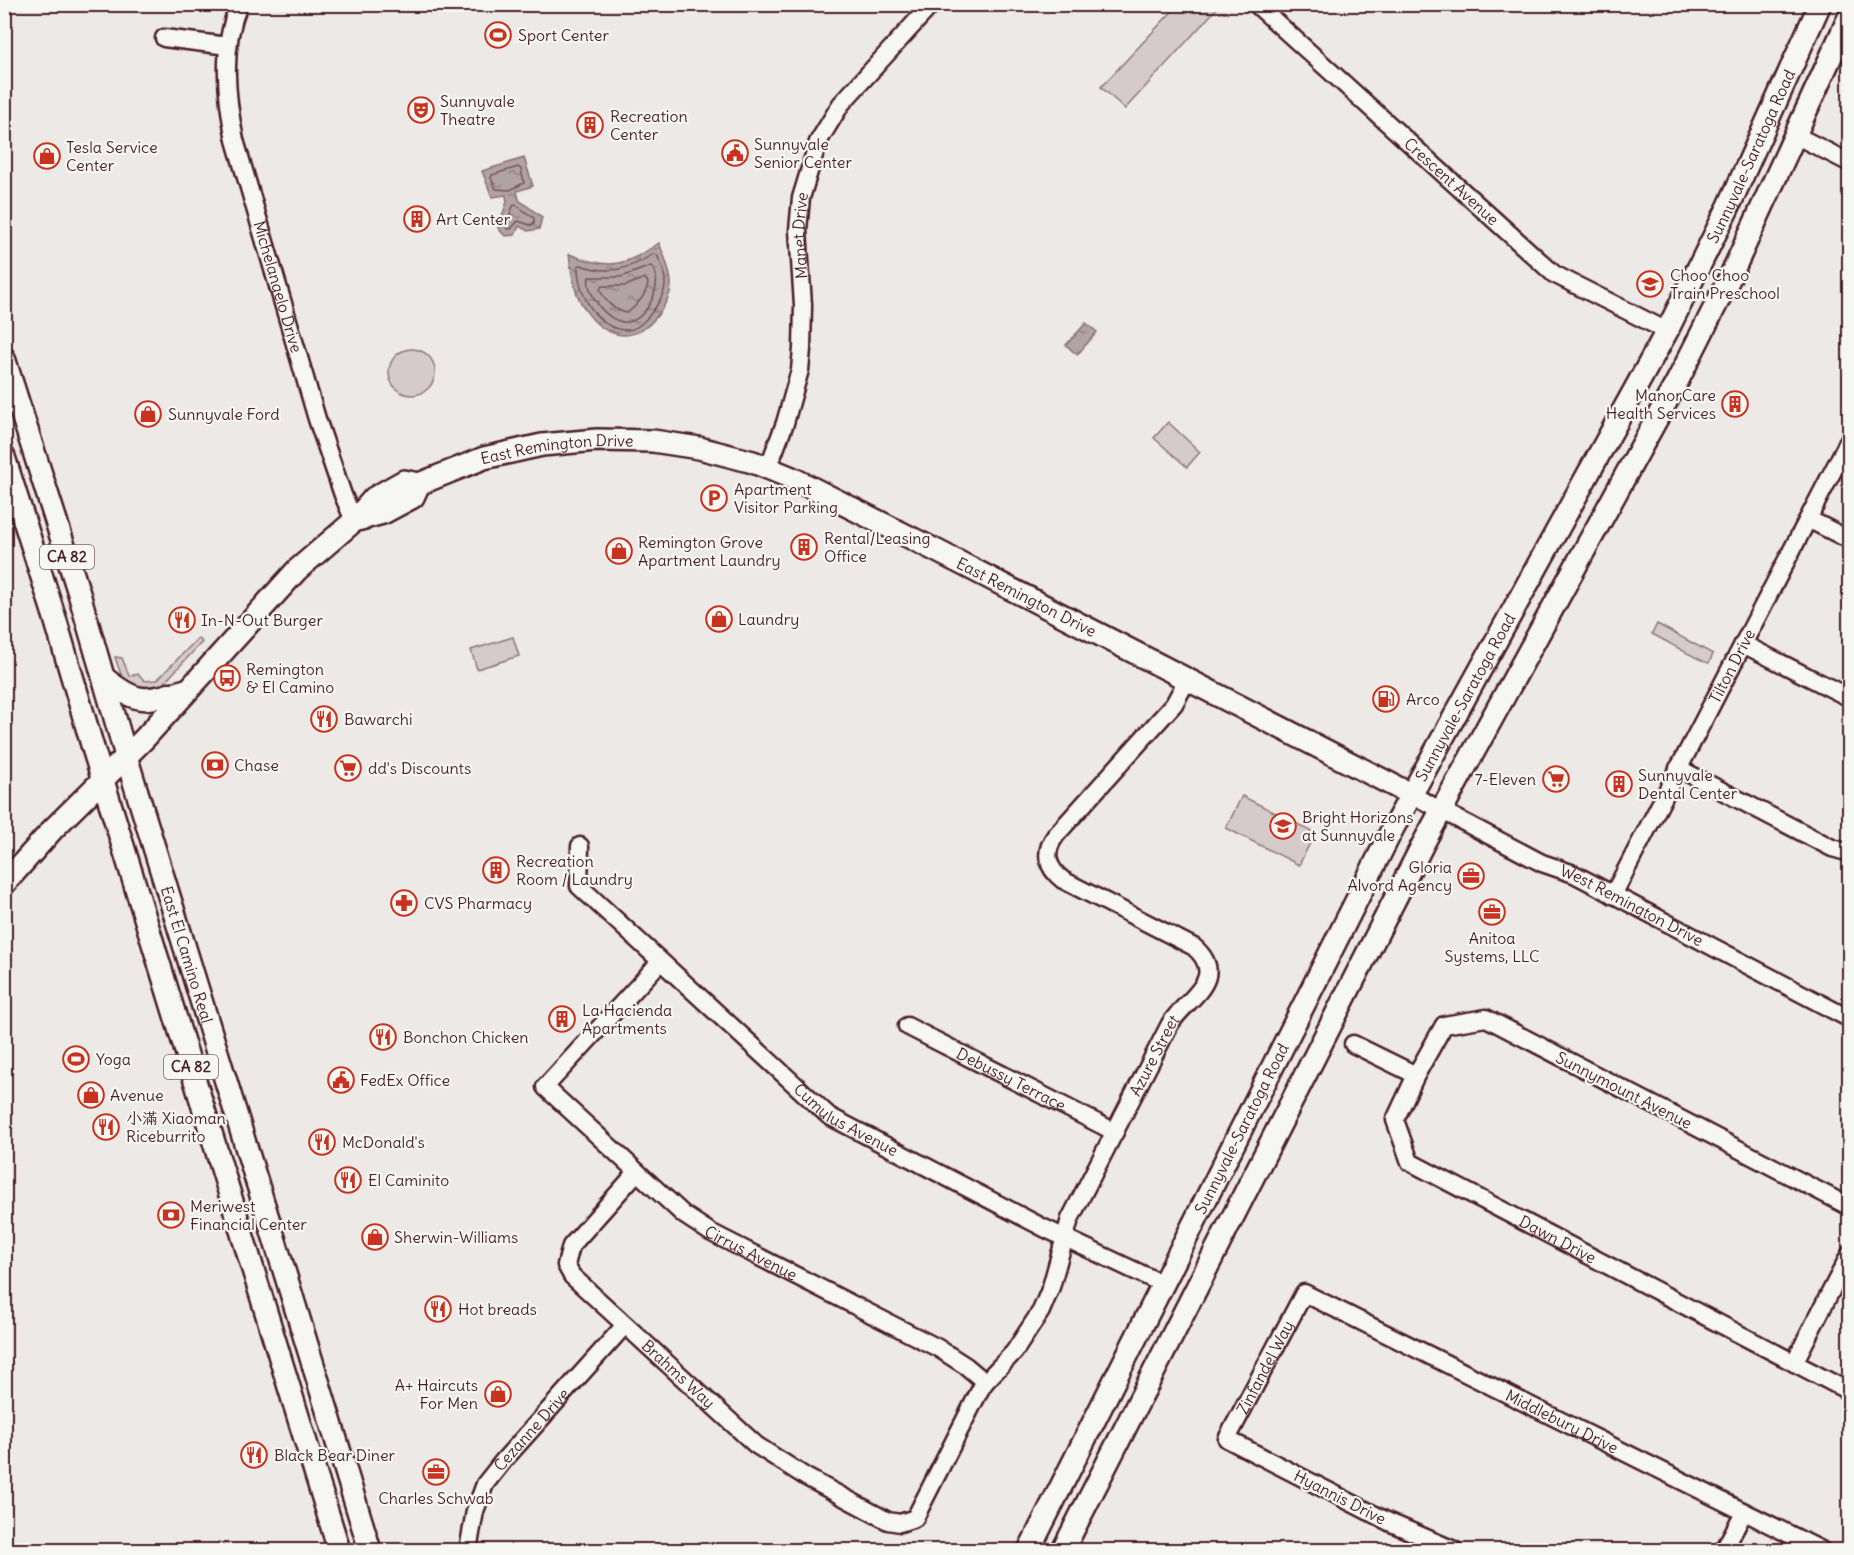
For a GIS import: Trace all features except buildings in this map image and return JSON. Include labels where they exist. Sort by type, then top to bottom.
[{"type":"main road","name":"Sunnyvale-Saratoga Road","points":[[1029,1551],[1344,924],[1412,795],[1667,331],[1728,208],[1820,4]]},
{"type":"main road","name":"Sunnyvale-Saratoga Road","points":[[1063,1551],[1353,980],[1442,811],[1678,380],[1731,275],[1850,15]]},
{"type":"main road","name":"East El Camino Real","points":[[4,358],[370,1551]]},
{"type":"main road","name":"East Remington Drive","points":[[4,884],[126,756],[297,570],[354,521],[382,513],[413,497],[418,484],[503,453],[542,445],[597,440],[644,441],[679,445],[727,455],[768,468],[855,509],[1412,795]]},
{"type":"main road","name":"East El Camino Real","points":[[4,457],[339,1551]]},
{"type":"main road","points":[[103,677],[125,694],[138,699],[152,699],[186,690]]},
{"type":"main road","points":[[223,1170],[233,1168],[240,1174],[258,1229],[278,1250]]},
{"type":"main road","points":[[256,1280],[271,1286],[290,1342],[298,1351],[309,1352]]},
{"type":"street","name":"Michelangelo Drive","points":[[239,4],[228,46],[227,99],[235,140],[317,419],[354,521]]},
{"type":"street","name":"Manet Drive","points":[[768,468],[785,423],[800,370],[803,313],[798,230],[801,198],[818,142],[841,104],[932,4]]},
{"type":"street","name":"Crescent Avenue","points":[[1256,4],[1554,274],[1667,331]]},
{"type":"street","points":[[164,38],[228,46]]},
{"type":"street","points":[[1795,135],[1850,163]]},
{"type":"street","name":"Tilton Drive","points":[[1613,895],[1850,438]]},
{"type":"street","points":[[1808,519],[1850,540]]},
{"type":"street","points":[[1743,644],[1850,698]]},
{"type":"street","name":"Azure Street","points":[[906,1522],[915,1518],[919,1511],[985,1382],[1014,1352],[1041,1311],[1051,1287],[1070,1220],[1174,1017],[1193,1000],[1204,985],[1207,970],[1205,959],[1194,947],[1063,880],[1056,875],[1048,863],[1047,851],[1056,835],[1174,704],[1187,680]]},
{"type":"street","points":[[1678,768],[1832,848],[1850,853]]},
{"type":"street","name":"West Remington Drive","points":[[1412,795],[1542,863],[1574,874],[1850,1019]]},
{"type":"street","name":"Cumulus Avenue","points":[[580,846],[579,886],[829,1116],[1034,1223],[1162,1284]]},
{"type":"street","name":"Cirrus Avenue","points":[[660,962],[545,1087],[684,1215],[710,1232],[938,1348],[966,1366],[985,1382]]},
{"type":"street","name":"Sunnymount Avenue","points":[[1416,1075],[1444,1026],[1486,1018],[1850,1207]]},
{"type":"street","name":"Debussy Terrace","points":[[907,1026],[1115,1132]]},
{"type":"street","points":[[1353,1044],[1416,1075]]},
{"type":"street","name":"Dawn Drive","points":[[1416,1075],[1395,1119],[1410,1162],[1850,1392]]},
{"type":"street","name":"Brahms Way","points":[[637,1172],[571,1246],[566,1266],[572,1276],[756,1445],[780,1462],[888,1521],[906,1522]]},
{"type":"street","points":[[1794,1363],[1850,1254]]},
{"type":"street","name":"Zinfandel Way","points":[[1227,1439],[1304,1293]]},
{"type":"street","name":"Middlebury Drive","points":[[1304,1293],[1821,1551]]},
{"type":"street","name":"Cezanne Drive","points":[[468,1551],[475,1511],[485,1484],[626,1325]]},
{"type":"street","name":"Hyannis Drive","points":[[1227,1439],[1389,1522],[1454,1551]]},
{"type":"street","points":[[1724,1551],[1744,1512]]},
{"type":"shaded area","points":[[1179,4],[1220,5],[1125,109],[1101,87]]},
{"type":"shaded area","points":[[412,349],[428,356],[435,372],[428,388],[412,395],[396,388],[389,372],[396,356]]},
{"type":"shaded area","points":[[1168,422],[1200,452],[1187,467],[1154,438]]},
{"type":"shaded area","points":[[1657,624],[1713,654],[1709,663],[1652,634]]},
{"type":"shaded area","points":[[513,637],[519,656],[477,669],[471,650]]},
{"type":"shaded area","points":[[198,638],[202,642],[164,683],[153,688],[135,687],[126,682],[115,657],[122,658],[129,676],[138,674],[145,681],[157,680]]},
{"type":"shaded area","points":[[1242,796],[1315,833],[1299,865],[1226,828]]},
{"type":"water","points":[[524,158],[533,186],[517,191],[519,200],[542,217],[539,229],[528,231],[519,226],[515,235],[505,236],[498,228],[507,202],[506,195],[492,197],[482,171]]},
{"type":"water","points":[[659,243],[668,267],[671,286],[668,298],[660,312],[649,325],[637,332],[626,335],[603,328],[584,308],[577,294],[569,254],[595,262],[616,264],[636,257]]},
{"type":"water","points":[[1086,323],[1097,332],[1077,355],[1066,345]]},
{"type":"place","name":"Sport Center","points":[[498,35]]},
{"type":"place","name":"Sunnyvale Theatre","points":[[421,110]]},
{"type":"place","name":"Recreation Center","points":[[590,125]]},
{"type":"place","name":"Sunnyvale Senior Center","points":[[735,153]]},
{"type":"place","name":"Tesla Service Center","points":[[47,156]]},
{"type":"place","name":"Art Center","points":[[417,219]]},
{"type":"place","name":"Choo Choo Train Preschool","points":[[1650,284]]},
{"type":"place","name":"ManorCare Health Services","points":[[1735,404]]},
{"type":"place","name":"Sunnyvale Ford","points":[[148,414]]},
{"type":"place","name":"Apartment Visitor Parking","points":[[714,498]]},
{"type":"place","name":"Rental/Leasing Office","points":[[804,547]]},
{"type":"place","name":"Remington Grove Apartment Laundry","points":[[619,551]]},
{"type":"place","name":"Laundry","points":[[719,619]]},
{"type":"place","name":"In-N-Out Burger","points":[[182,620]]},
{"type":"place","name":"Remington & El Camino","points":[[227,678]]},
{"type":"place","name":"Arco","points":[[1386,699]]},
{"type":"place","name":"Bawarchi","points":[[324,719]]},
{"type":"place","name":"Chase","points":[[215,765]]},
{"type":"place","name":"dd's Discounts","points":[[348,768]]},
{"type":"place","name":"7-Eleven","points":[[1556,779]]},
{"type":"place","name":"Sunnyvale Dental Center","points":[[1619,784]]},
{"type":"place","name":"Bright Horizons at Sunnyvale","points":[[1283,826]]},
{"type":"place","name":"Recreation Room / Laundry","points":[[496,870]]},
{"type":"place","name":"Gloria Alvord Agency","points":[[1471,876]]},
{"type":"place","name":"CVS Pharmacy","points":[[404,903]]},
{"type":"place","name":"Anitoa Systems, LLC","points":[[1492,912]]},
{"type":"place","name":"La Hacienda Apartments","points":[[562,1019]]},
{"type":"place","name":"Bonchon Chicken","points":[[383,1037]]},
{"type":"place","name":"Yoga","points":[[76,1059]]},
{"type":"place","name":"FedEx Office","points":[[341,1080]]},
{"type":"place","name":"Avenue","points":[[91,1095]]},
{"type":"place","name":"小滿 Xiaoman Riceburrito","points":[[106,1127]]},
{"type":"place","name":"McDonald's","points":[[322,1142]]},
{"type":"place","name":"El Caminito","points":[[348,1180]]},
{"type":"place","name":"Meriwest Financial Center","points":[[171,1215]]},
{"type":"place","name":"Sherwin-Williams","points":[[375,1237]]},
{"type":"place","name":"Hot breads","points":[[438,1309]]},
{"type":"place","name":"A+ Haircuts For Men","points":[[498,1394]]},
{"type":"place","name":"Black Bear Diner","points":[[254,1455]]},
{"type":"place","name":"Charles Schwab","points":[[436,1472]]}]
